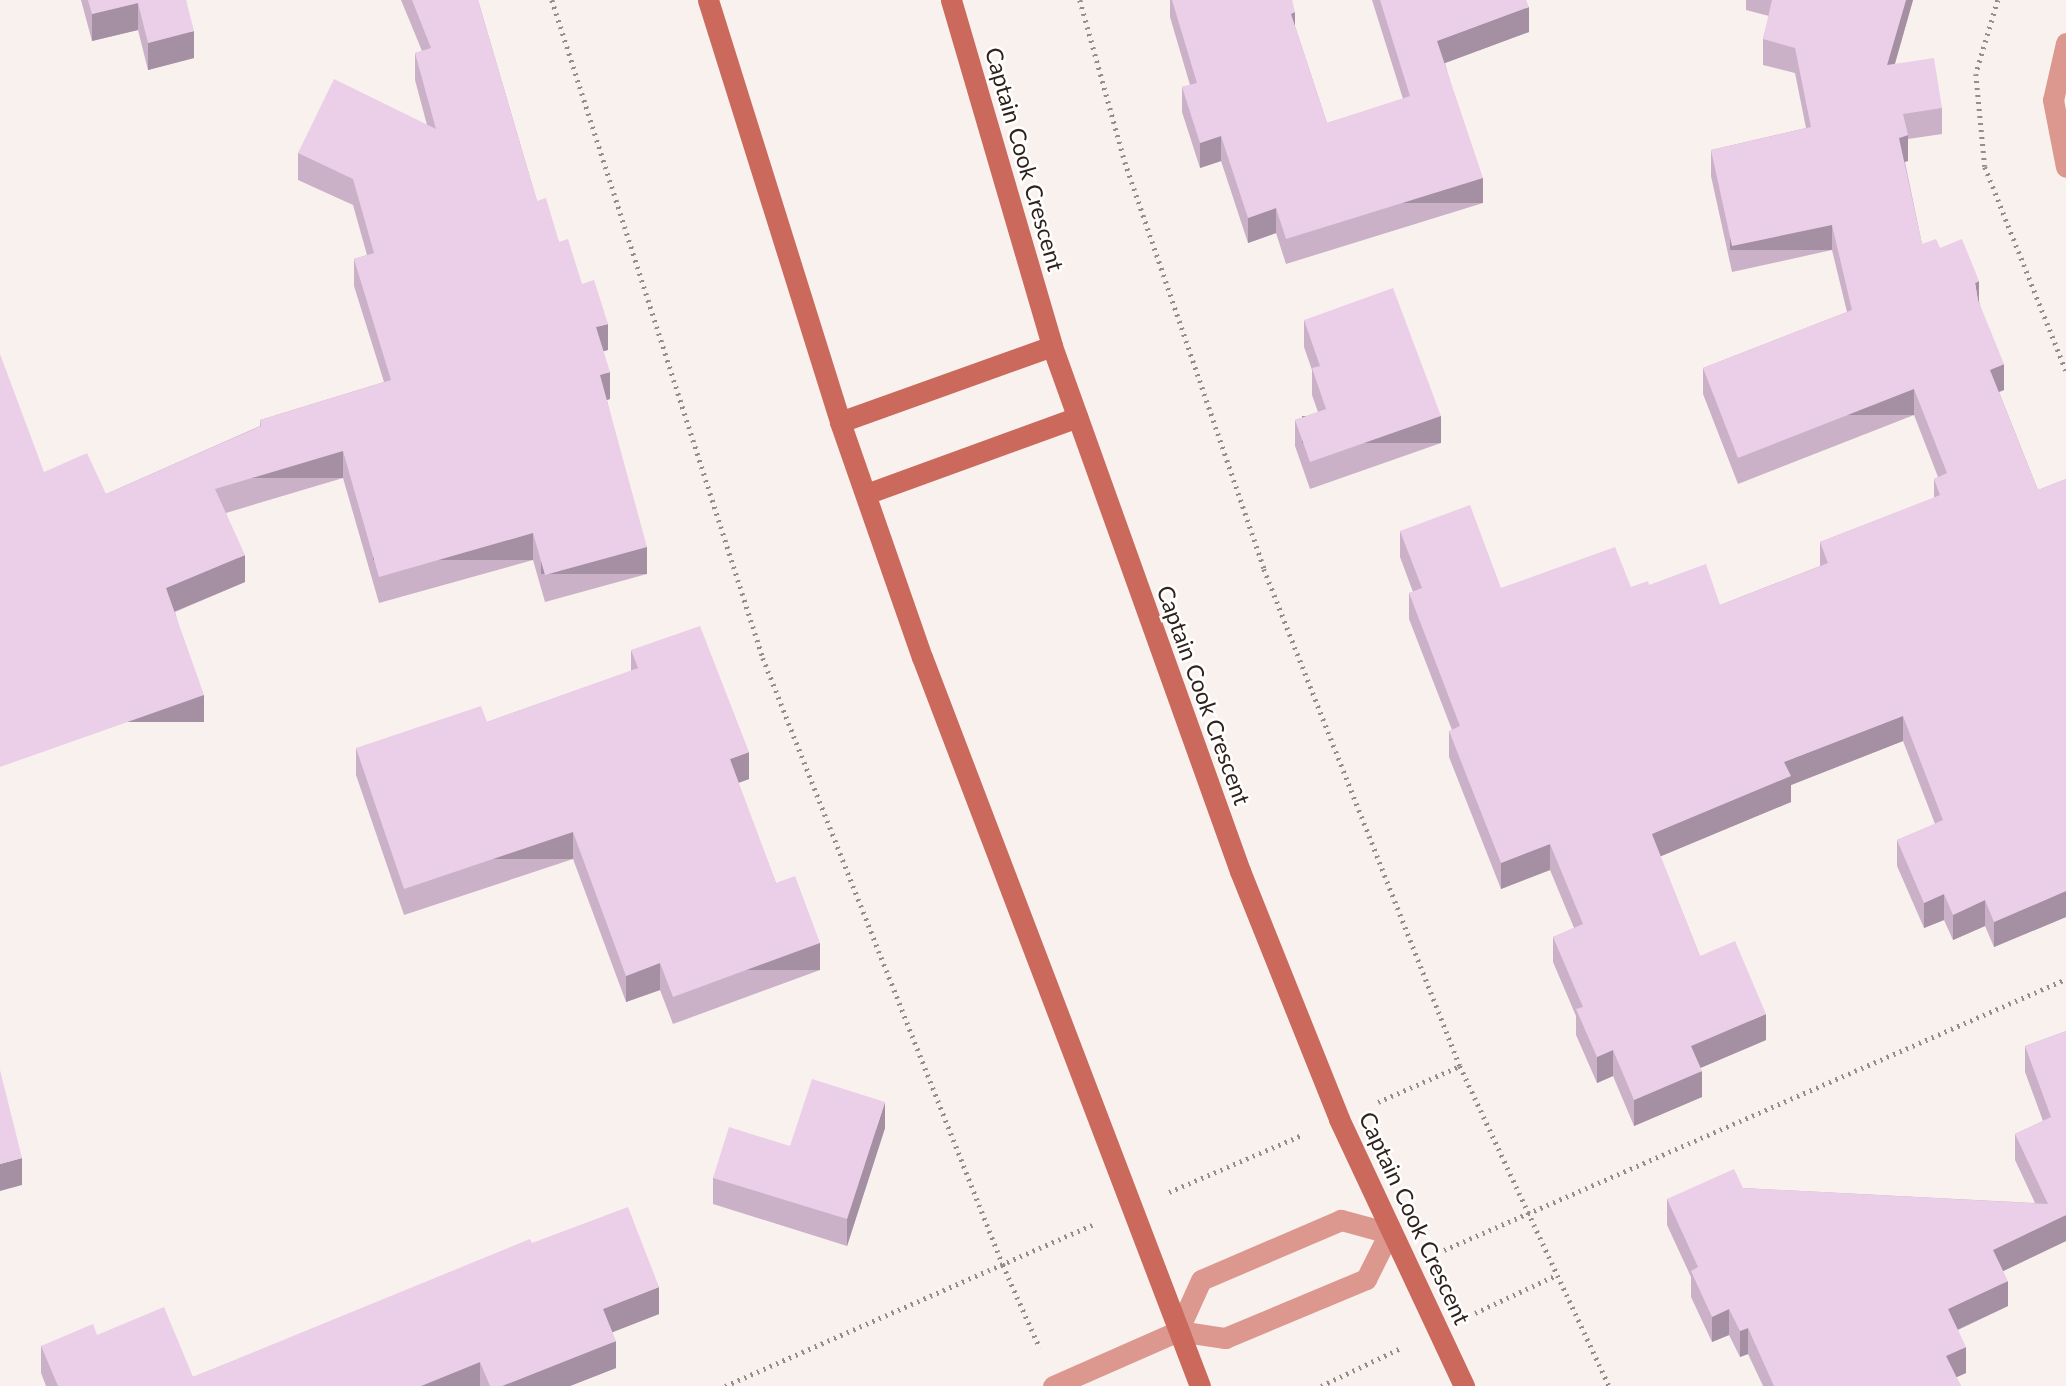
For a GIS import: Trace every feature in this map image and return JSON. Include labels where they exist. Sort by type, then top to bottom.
[{"type":"main road","points":[[708,0],[840,422],[922,657],[1200,1386]]},
{"type":"main road","name":"Captain Cook Crescent","points":[[951,0],[1052,346],[1240,871],[1390,1233],[1464,1386]]},
{"type":"main road","points":[[840,422],[1052,346]]},
{"type":"main road","points":[[866,494],[1077,417]]},
{"type":"street","points":[[2066,43],[2053,100],[2066,167]]},
{"type":"street","points":[[1055,1385],[1178,1331],[1225,1338],[1366,1279],[1390,1233],[1341,1220],[1201,1280],[1178,1331]]},
{"type":"path","points":[[552,0],[762,658],[1003,1265],[1055,1385]]},
{"type":"path","points":[[1080,0],[1125,162],[1264,569],[1460,1066],[1609,1386]]},
{"type":"path","points":[[1998,0],[1976,74],[1985,167],[2066,371]]},
{"type":"path","points":[[1406,1266],[2066,979]]},
{"type":"building","points":[[88,0],[186,0],[194,31],[148,43],[138,3],[92,14]]},
{"type":"building","points":[[412,0],[478,0],[537,201],[546,198],[559,242],[568,239],[582,284],[594,280],[608,324],[596,327],[610,372],[600,375],[647,547],[545,575],[533,533],[379,577],[343,451],[215,489],[245,555],[166,588],[204,695],[0,767],[0,354],[44,472],[87,453],[106,494],[261,426],[260,420],[391,380],[354,259],[374,253],[353,179],[298,153],[334,79],[436,129],[415,53],[431,48]]},
{"type":"building","points":[[1172,0],[1292,0],[1295,12],[1291,14],[1327,123],[1410,96],[1380,0],[1526,0],[1529,7],[1437,41],[1483,178],[1286,239],[1276,208],[1248,218],[1221,136],[1200,143],[1182,87],[1197,83]]},
{"type":"building","points":[[1772,0],[1906,0],[1887,65],[1934,58],[1942,108],[1903,114],[1908,135],[1899,138],[1922,244],[1936,239],[1940,248],[1962,239],[1979,281],[1975,283],[1978,300],[2004,364],[1990,370],[2038,490],[2066,479],[2066,891],[1994,922],[1985,900],[1953,915],[1944,894],[1924,903],[1897,840],[1943,820],[1903,716],[1784,762],[1791,776],[1652,834],[1700,956],[1735,941],[1766,1014],[1691,1046],[1702,1071],[1634,1100],[1613,1050],[1597,1057],[1576,1009],[1583,1007],[1553,937],[1583,924],[1550,844],[1501,863],[1449,731],[1460,726],[1409,593],[1422,588],[1400,531],[1470,505],[1501,588],[1615,547],[1631,587],[1648,581],[1649,585],[1706,564],[1720,605],[1828,563],[1820,542],[1940,495],[1934,479],[1947,473],[1914,389],[1738,458],[1703,368],[1852,310],[1832,225],[1732,246],[1711,150],[1811,127],[1795,48],[1763,39]]},
{"type":"building","points":[[1393,288],[1441,416],[1310,462],[1295,420],[1326,409],[1312,368],[1320,366],[1304,320]]},
{"type":"building","points":[[700,626],[749,752],[730,759],[776,883],[795,876],[820,943],[673,997],[660,963],[626,976],[573,832],[404,889],[356,748],[481,706],[487,722],[638,668],[631,650]]},
{"type":"building","points":[[2066,1031],[2066,1215],[1993,1250],[2008,1281],[1948,1309],[1966,1347],[1946,1356],[1961,1386],[1774,1386],[1748,1328],[1740,1331],[1729,1309],[1712,1317],[1691,1271],[1698,1267],[1667,1199],[1734,1169],[1743,1188],[2048,1204],[2015,1134],[2051,1117],[2025,1046]]},
{"type":"building","points":[[0,1070],[22,1158],[0,1164]]},
{"type":"building","points":[[812,1079],[885,1102],[847,1219],[713,1178],[729,1127],[790,1146]]},
{"type":"building","points":[[628,1207],[659,1287],[603,1309],[616,1341],[502,1386],[490,1386],[480,1362],[421,1386],[58,1386],[41,1346],[93,1324],[97,1335],[164,1307],[193,1377],[530,1239],[532,1243]]}]
